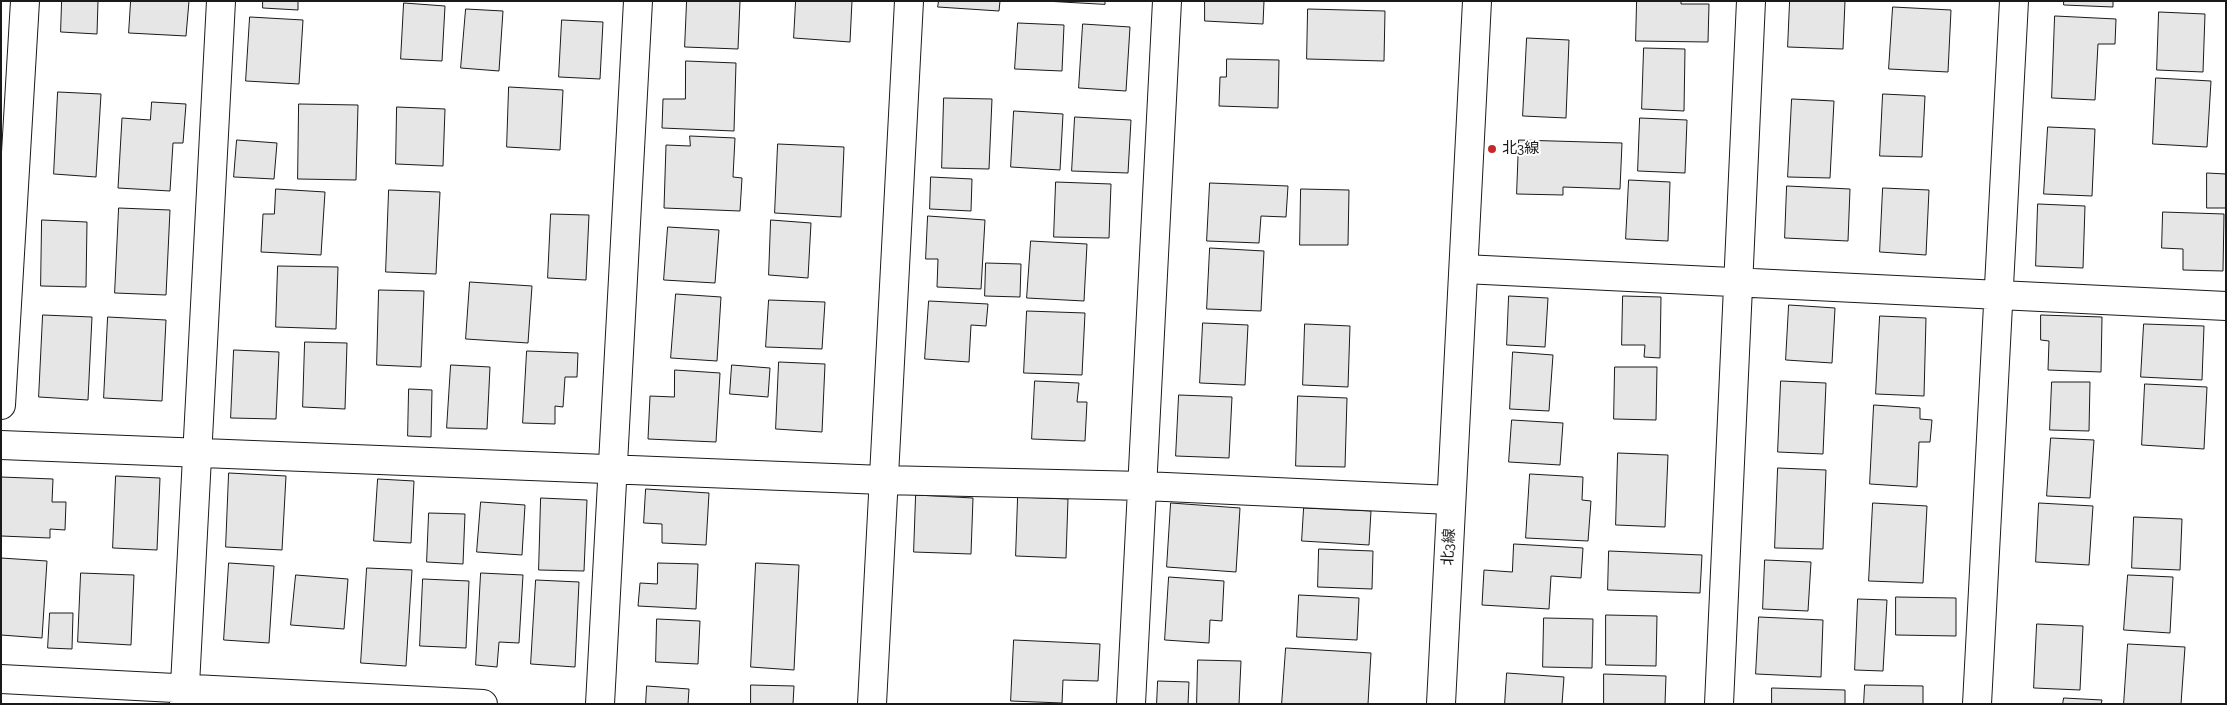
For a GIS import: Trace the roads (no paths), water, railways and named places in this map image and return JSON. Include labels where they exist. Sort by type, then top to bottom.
[{"type":"street","points":[[1,405],[25,1]]},
{"type":"street","points":[[185,696],[221,1]]},
{"type":"street","points":[[600,704],[638,1]]},
{"type":"street","points":[[872,704],[909,1]]},
{"type":"street","points":[[1131,704],[1144,486],[1167,1]]},
{"type":"street","name":"北3線","points":[[1441,704],[1477,1]]},
{"type":"street","points":[[1719,704],[1752,1]]},
{"type":"street","points":[[1977,704],[1997,294],[2014,1]]},
{"type":"street","points":[[1464,269],[2226,306]]},
{"type":"street","points":[[1,445],[883,480],[1144,486],[1451,500]]},
{"type":"street","points":[[1,679],[185,696],[483,704]]},
{"type":"place","name":"北3線","points":[[1492,149]]}]
